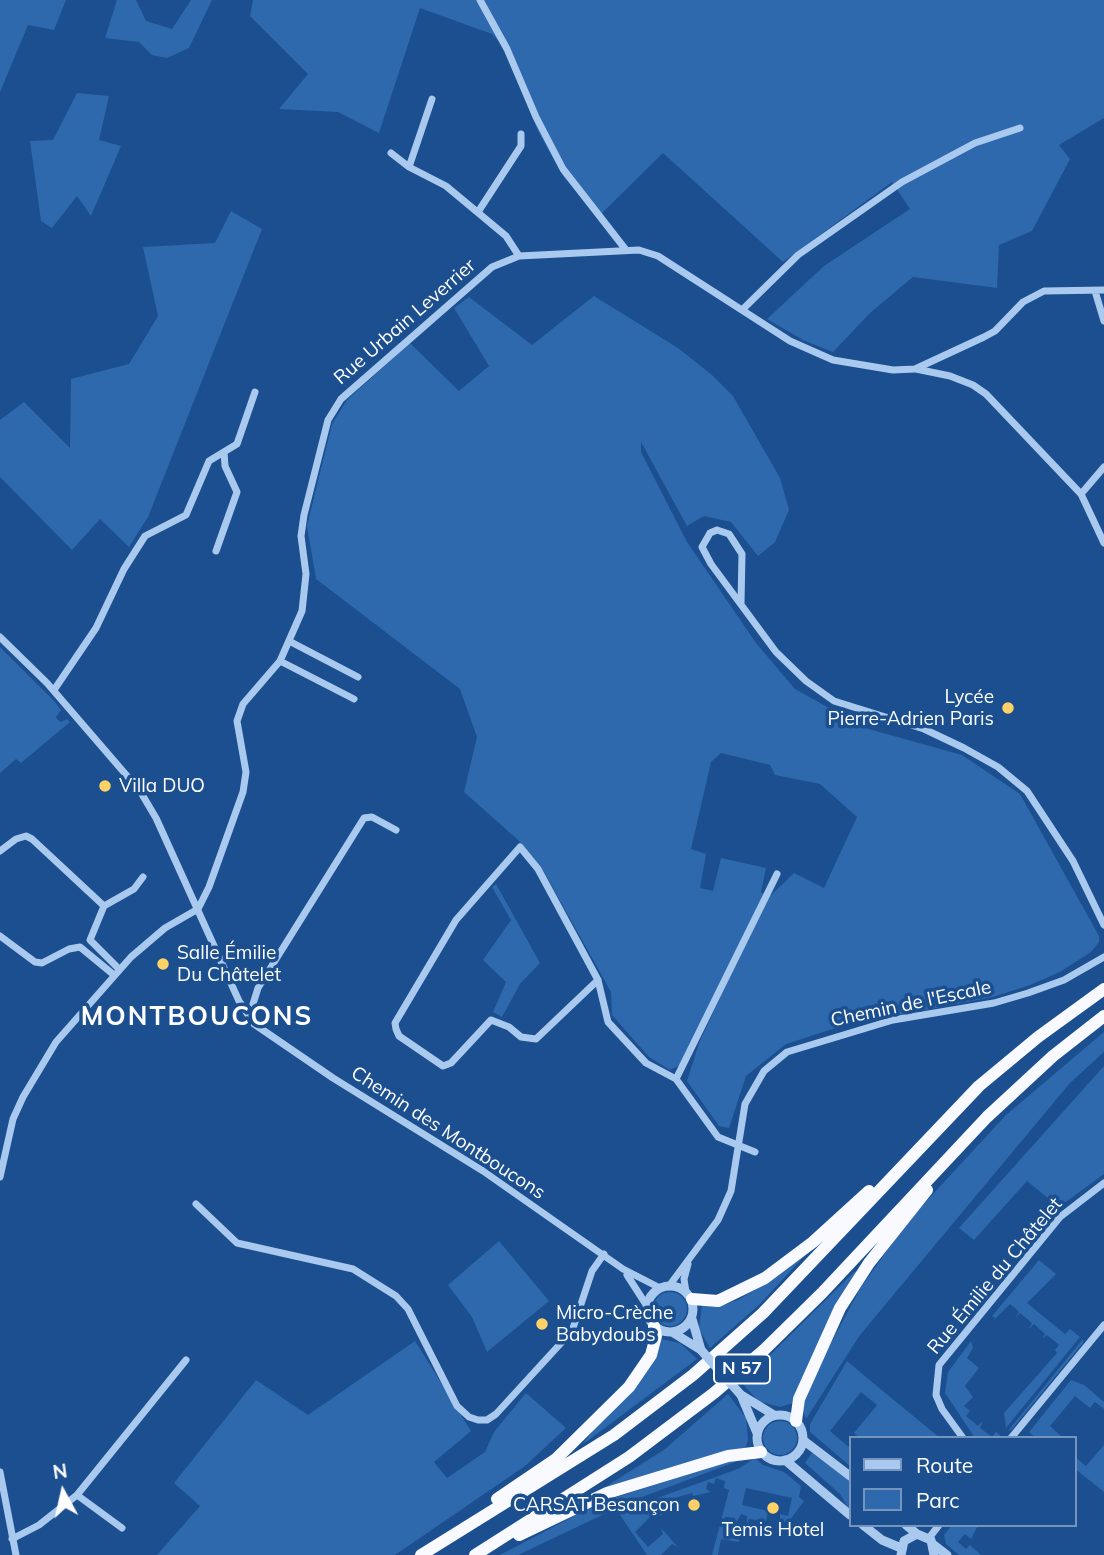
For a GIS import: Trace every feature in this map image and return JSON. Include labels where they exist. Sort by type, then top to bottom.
[{"type":"highway","name":"N 57","points":[[421,1555],[614,1435],[693,1376],[763,1313],[919,1147],[1001,1067],[1104,989]]},
{"type":"highway","name":"N 57","points":[[475,1555],[629,1457],[724,1384],[821,1293],[969,1135],[1053,1056],[1104,1016]]},
{"type":"highway","points":[[796,1421],[802,1391],[841,1308],[869,1263],[969,1135]]},
{"type":"highway","points":[[689,1295],[718,1301],[765,1278],[813,1242],[919,1147]]},
{"type":"highway","points":[[432,1548],[468,1518],[575,1442],[645,1366],[654,1348],[654,1326]]},
{"type":"highway","points":[[482,1555],[607,1493],[728,1455],[761,1452]]},
{"type":"street","points":[[480,0],[507,49],[536,117],[563,169],[626,250]]},
{"type":"street","points":[[409,167],[432,99]]},
{"type":"street","points":[[742,310],[798,255],[902,182],[975,143],[1020,128]]},
{"type":"street","points":[[478,212],[521,146],[521,134]]},
{"type":"street","points":[[391,153],[409,167],[446,186],[506,236],[519,256]]},
{"type":"street","name":"Rue Urbain Leverrier","points":[[198,909],[209,887],[243,792],[246,772],[237,721],[243,704],[280,661],[306,596],[301,536],[328,421],[341,399],[444,306],[492,267],[519,256],[626,250],[658,256],[790,341],[833,360],[865,368],[915,369],[995,331],[1032,296],[1044,291],[1104,290]]},
{"type":"street","points":[[1095,291],[1104,321]]},
{"type":"street","points":[[915,369],[950,376],[974,385],[1081,494],[1104,543]]},
{"type":"street","points":[[54,690],[96,628],[124,569],[145,536],[186,515],[209,461],[237,444],[255,392]]},
{"type":"street","points":[[216,551],[237,492],[225,466],[224,452]]},
{"type":"street","points":[[1081,494],[1104,467]]},
{"type":"street","points":[[741,603],[742,554],[729,534],[717,530],[703,540],[702,550],[776,652],[806,681],[834,701],[924,729],[1014,778],[1027,791],[1073,861],[1104,925]]},
{"type":"street","name":"Chemin des Montboucons","points":[[0,637],[54,690],[140,791],[156,818],[239,1001],[254,1024],[333,1078],[483,1171],[623,1269],[665,1287]]},
{"type":"street","points":[[289,641],[358,677]]},
{"type":"street","points":[[280,661],[354,699]]},
{"type":"street","points":[[254,1024],[253,1004],[258,988],[364,818],[372,817],[396,831]]},
{"type":"street","points":[[0,851],[16,839],[26,836],[32,839],[104,906]]},
{"type":"street","points":[[598,980],[536,1039],[521,1037],[509,1027],[491,1020],[451,1063],[443,1066],[399,1036],[396,1029],[395,1023],[456,920],[520,847],[538,869],[598,980],[608,1022],[646,1063],[676,1079],[718,1137],[755,1152]]},
{"type":"street","points":[[676,1079],[777,874]]},
{"type":"street","points":[[116,972],[90,940],[104,906],[134,889],[143,877]]},
{"type":"street","points":[[0,1177],[13,1119],[26,1088],[56,1042],[116,972],[165,928],[198,909]]},
{"type":"street","points":[[0,936],[35,962],[42,963],[69,949],[80,947],[116,972]]},
{"type":"street","name":"Chemin de l'Escale","points":[[665,1287],[718,1220],[727,1201],[745,1104],[764,1071],[787,1052],[893,1020],[994,1003],[1028,993],[1064,980],[1104,957]]},
{"type":"street","name":"Rue Émilie du Châtelet","points":[[962,1436],[942,1409],[936,1395],[939,1365],[1060,1217],[1104,1183]]},
{"type":"street","points":[[196,1204],[237,1243],[353,1269],[396,1296],[408,1309],[457,1406],[469,1417],[478,1420],[487,1420],[496,1414],[572,1331],[592,1270],[604,1254]]},
{"type":"street","points":[[689,1260],[684,1279],[701,1350]]},
{"type":"street","name":"Chemin des Montboucons","points":[[623,1269],[647,1306]]},
{"type":"street","points":[[689,1295],[665,1287],[652,1295],[647,1306],[654,1326],[672,1332],[701,1350],[741,1395],[774,1415]]},
{"type":"street","points":[[672,1332],[684,1328],[692,1319]]},
{"type":"street","points":[[1013,1436],[1104,1325]]},
{"type":"street","points":[[12,1539],[39,1525],[77,1495],[186,1360]]},
{"type":"street","points":[[741,1395],[757,1433],[761,1452],[770,1459],[785,1460],[797,1453],[803,1440]]},
{"type":"street","points":[[757,1433],[764,1420],[774,1415],[786,1415],[796,1421],[803,1440],[848,1474]]},
{"type":"street","points":[[785,1460],[848,1512]]},
{"type":"street","points":[[0,1472],[3,1511],[16,1555]]},
{"type":"street","points":[[77,1495],[122,1528]]},
{"type":"street","points":[[866,1527],[901,1551],[906,1538],[916,1534]]},
{"type":"street","points":[[908,1527],[947,1555]]},
{"type":"street","points":[[932,1546],[938,1527]]},
{"type":"green space","points":[[0,0],[66,0],[54,30],[28,25],[0,92]]},
{"type":"green space","points":[[117,0],[136,0],[146,21],[172,29],[191,0],[212,0],[189,48],[167,58],[152,55],[139,42],[105,38]]},
{"type":"green space","points":[[253,0],[1104,0],[1104,118],[1059,145],[1070,159],[1032,231],[999,245],[997,288],[913,277],[870,313],[833,352],[803,340],[767,319],[824,266],[910,209],[892,182],[783,262],[663,153],[598,217],[563,176],[538,131],[503,46],[492,34],[420,8],[379,133],[338,112],[279,109],[308,74],[250,16]]},
{"type":"green space","points":[[77,93],[109,96],[99,140],[121,146],[91,216],[77,196],[52,228],[41,221],[30,141],[53,140]]},
{"type":"green space","points":[[231,211],[262,229],[148,517],[129,547],[100,519],[72,550],[0,477],[0,420],[24,402],[70,448],[71,379],[129,364],[158,316],[143,247],[215,243]]},
{"type":"green space","points":[[594,296],[678,348],[712,375],[733,396],[780,478],[789,510],[775,542],[758,556],[731,522],[704,516],[687,526],[641,442],[641,452],[687,542],[756,643],[795,689],[865,728],[962,755],[1020,794],[1099,936],[1099,942],[1091,952],[1060,972],[1030,985],[993,997],[842,1026],[786,1044],[746,1076],[729,1128],[719,1126],[687,1081],[699,1043],[767,896],[794,873],[824,888],[857,817],[820,784],[775,775],[770,765],[721,753],[711,762],[691,849],[706,854],[700,888],[713,891],[721,858],[766,868],[761,892],[763,894],[683,1064],[670,1070],[649,1057],[612,1015],[611,992],[544,872],[518,840],[464,792],[477,737],[460,689],[316,579],[307,526],[332,424],[347,400],[410,343],[459,391],[489,366],[454,308],[469,297],[532,345]]},
{"type":"green space","points":[[0,647],[54,701],[61,710],[56,717],[58,720],[61,722],[67,719],[70,722],[21,763],[16,759],[0,773]]},
{"type":"green space","points":[[496,884],[540,963],[520,984],[502,1017],[493,1012],[506,982],[483,960],[511,920],[492,887]]},
{"type":"green space","points":[[1104,1032],[1104,1052],[1070,1083],[860,1335],[806,1419],[803,1411],[807,1388],[861,1287],[909,1220],[1006,1115]]},
{"type":"green space","points":[[1104,1066],[1104,1174],[1059,1207],[1027,1181],[974,1240],[959,1228]]},
{"type":"green space","points":[[499,1241],[549,1301],[487,1352],[472,1317],[448,1285]]},
{"type":"green space","points":[[810,1250],[760,1304],[710,1348],[699,1329],[702,1305],[716,1307],[738,1300],[776,1277]]},
{"type":"green space","points":[[1039,1260],[1056,1274],[1027,1303],[1065,1334],[1070,1329],[1080,1337],[1006,1428],[1004,1413],[1057,1353],[1055,1350],[1059,1345],[1047,1335],[1042,1339],[1045,1334],[1034,1324],[1029,1329],[1032,1323],[1020,1313],[1015,1318],[1019,1312],[1010,1304],[992,1322],[995,1318],[992,1316]]},
{"type":"green space","points":[[855,1271],[857,1273],[824,1330],[793,1403],[780,1407],[758,1401],[742,1383]]},
{"type":"green space","points":[[670,1292],[682,1297],[687,1309],[682,1321],[670,1326],[658,1321],[653,1309],[658,1297]]},
{"type":"green space","points":[[661,1339],[680,1343],[697,1359],[582,1445]]},
{"type":"green space","points":[[1083,1339],[1083,1343],[1008,1431]]},
{"type":"green space","points":[[415,1341],[471,1431],[434,1462],[447,1478],[485,1452],[494,1432],[526,1393],[566,1428],[525,1466],[395,1555],[157,1555],[200,1506],[174,1483],[256,1380],[308,1415]]},
{"type":"green space","points":[[971,1341],[973,1348],[967,1358],[979,1368],[965,1386],[973,1397],[964,1406],[970,1411],[966,1416],[978,1426],[983,1421],[980,1428],[991,1436],[974,1436],[945,1393],[948,1372]]},
{"type":"green space","points":[[847,1361],[938,1436],[858,1436],[854,1433],[877,1405],[861,1392],[830,1431],[848,1446],[848,1464],[810,1432],[810,1424]]},
{"type":"green space","points":[[1071,1380],[1084,1385],[1104,1402],[1104,1409],[1095,1402],[1090,1408],[1075,1396],[1050,1426],[1061,1436],[1034,1436],[1029,1432]]},
{"type":"green space","points":[[728,1394],[746,1418],[748,1440],[745,1449],[599,1491],[665,1449]]},
{"type":"green space","points":[[780,1421],[792,1426],[797,1438],[792,1450],[780,1455],[768,1450],[763,1438],[768,1426]]},
{"type":"green space","points":[[1104,1445],[1104,1492],[1076,1470],[1076,1458],[1086,1466]]},
{"type":"green space","points":[[812,1453],[848,1479],[848,1508],[840,1494],[805,1463]]},
{"type":"green space","points":[[746,1458],[634,1500],[518,1555],[500,1555],[601,1502]]},
{"type":"green space","points":[[755,1458],[763,1465],[784,1472],[801,1486],[799,1497],[804,1501],[790,1520],[780,1524],[780,1514],[788,1516],[792,1498],[746,1488],[742,1505],[768,1511],[766,1521],[749,1519],[747,1525],[747,1516],[741,1514],[735,1525],[735,1518],[725,1517],[723,1536],[739,1539],[739,1542],[721,1539],[718,1555],[712,1555],[729,1490],[724,1488],[725,1481],[716,1478],[714,1484],[708,1482],[706,1489],[711,1492],[693,1496],[692,1493],[657,1503],[665,1511],[661,1516],[655,1512],[635,1532],[648,1547],[663,1534],[661,1528],[678,1547],[672,1544],[661,1555],[647,1555],[618,1512],[738,1469]]},
{"type":"green space","points":[[950,1527],[977,1527],[971,1539],[965,1534],[958,1542],[966,1549],[970,1545],[981,1555],[959,1555],[946,1544],[944,1535]]},
{"type":"place","name":"Lycée Pierre-Adrien Paris","points":[[1008,708]]},
{"type":"place","name":"Villa DUO","points":[[105,786]]},
{"type":"place","name":"Salle Émilie Du Châtelet","points":[[163,964]]},
{"type":"place","name":"Micro-Crèche Babydoubs","points":[[542,1324]]},
{"type":"place","name":"CARSAT Besançon","points":[[694,1505]]},
{"type":"place","name":"Temis Hotel","points":[[773,1508]]},
{"type":"district","name":"MONTBOUCONS","points":[[197,1017]]}]
